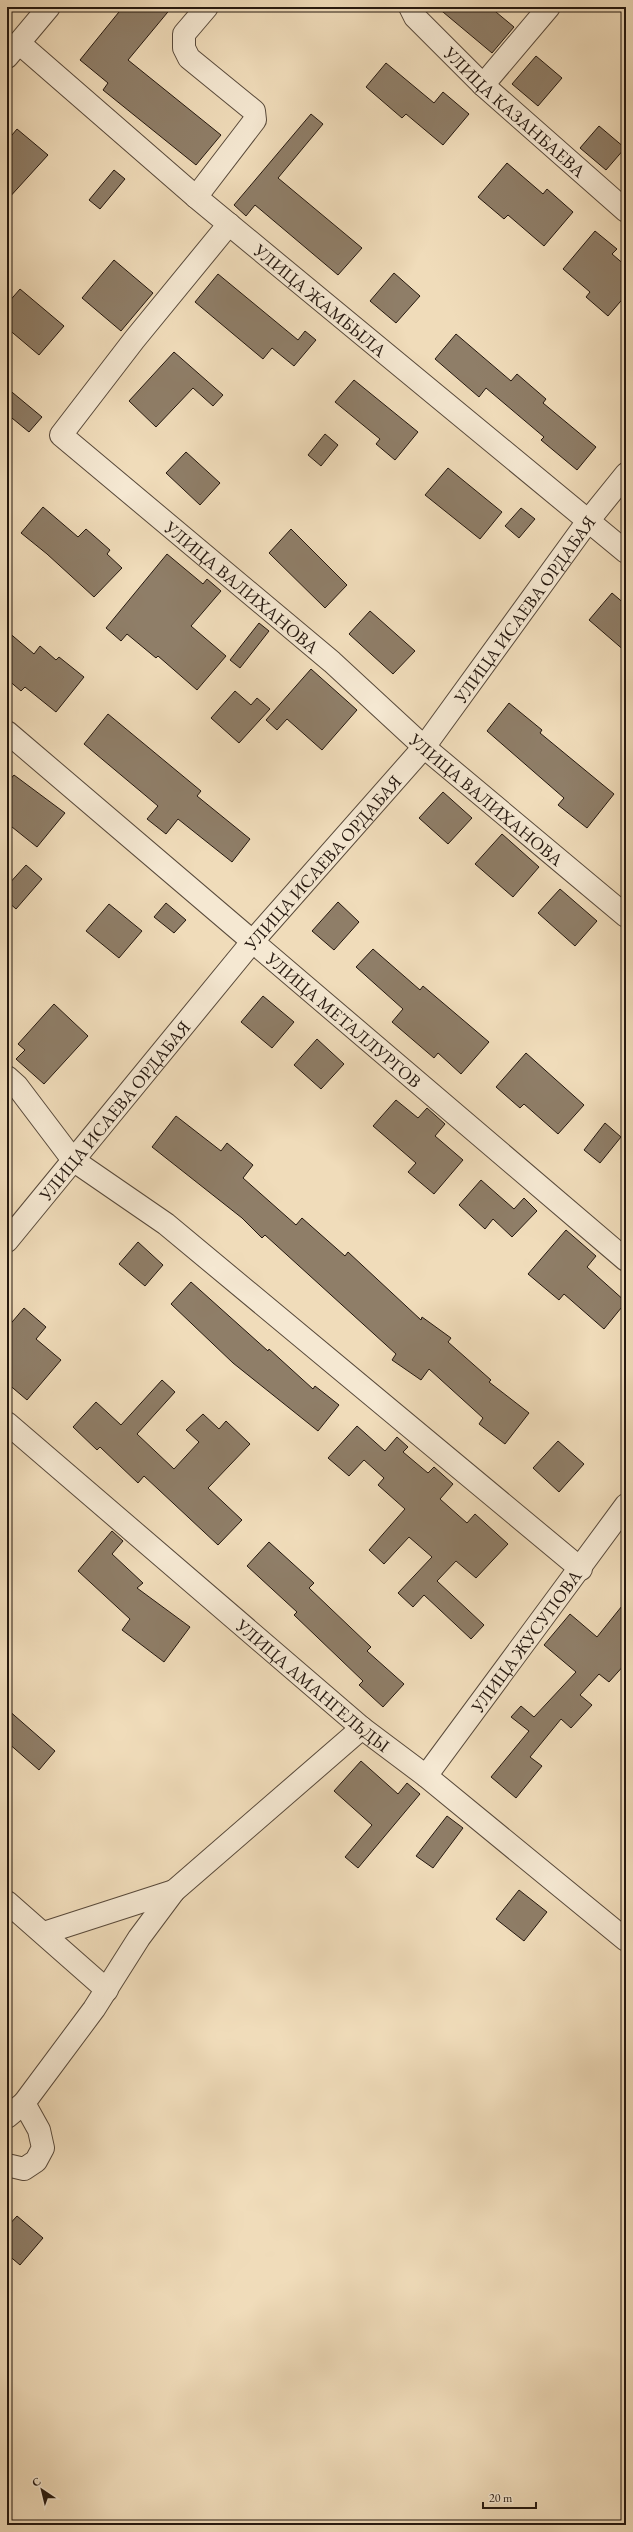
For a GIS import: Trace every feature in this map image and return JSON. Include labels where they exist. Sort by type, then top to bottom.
[{"type":"street","points":[[13,50],[50,7]]},
{"type":"street","points":[[196,197],[255,120],[254,111],[189,58],[184,48],[184,34],[207,7]]},
{"type":"street","name":"УЛИЦА КАЗАНБАЕВА","points":[[410,7],[415,17],[483,85],[626,211]]},
{"type":"street","points":[[483,85],[549,7]]},
{"type":"street","name":"УЛИЦА ЖАМБЫЛА","points":[[13,50],[229,224],[388,358],[626,552]]},
{"type":"street","name":"УЛИЦА ВАЛИХАНОВА","points":[[229,224],[134,340],[61,435],[332,662],[424,747],[626,916]]},
{"type":"street","name":"УЛИЦА ИСАЕВА ОРДАБАЯ","points":[[7,1241],[252,942],[424,747],[588,521],[626,474]]},
{"type":"street","name":"УЛИЦА МЕТАЛЛУРГОВ","points":[[7,732],[626,1260]]},
{"type":"street","points":[[7,1077],[17,1086],[73,1160],[166,1224],[581,1569]]},
{"type":"street","name":"УЛИЦА АМАНГЕЛЬДЫ","points":[[7,1423],[362,1728],[426,1776],[626,1940]]},
{"type":"street","name":"УЛИЦА ЖУСУПОВА","points":[[426,1776],[581,1569],[626,1505]]},
{"type":"street","points":[[7,2117],[24,2103],[107,1990],[142,1933],[174,1891],[362,1728]]},
{"type":"street","points":[[44,1933],[174,1891]]},
{"type":"street","points":[[7,1902],[107,1990]]},
{"type":"street","points":[[7,2165],[24,2170],[36,2160],[43,2148],[39,2130],[24,2103]]},
{"type":"building","points":[[123,7],[172,7],[128,60],[221,135],[196,165],[103,90],[108,83],[80,60]]},
{"type":"building","points":[[437,7],[490,7],[514,27],[492,53]]},
{"type":"building","points":[[536,56],[562,78],[538,106],[512,84]]},
{"type":"building","points":[[386,63],[434,103],[443,92],[469,114],[443,145],[406,114],[402,118],[366,87]]},
{"type":"building","points":[[311,114],[323,124],[278,178],[362,248],[338,275],[255,205],[246,216],[234,205]]},
{"type":"building","points":[[599,126],[625,148],[606,170],[580,148]]},
{"type":"building","points":[[17,129],[48,155],[7,200],[7,141]]},
{"type":"building","points":[[507,163],[543,194],[547,189],[573,212],[544,246],[508,215],[504,219],[478,197]]},
{"type":"building","points":[[114,170],[125,179],[100,209],[89,200]]},
{"type":"building","points":[[595,231],[617,249],[612,254],[626,266],[626,295],[608,316],[586,297],[590,292],[563,269]]},
{"type":"building","points":[[114,260],[153,293],[121,331],[82,298]]},
{"type":"building","points":[[394,273],[420,296],[396,323],[370,301]]},
{"type":"building","points":[[218,274],[298,340],[305,331],[316,340],[294,366],[272,348],[263,359],[195,302]]},
{"type":"building","points":[[20,289],[64,326],[39,355],[7,328],[7,304]]},
{"type":"building","points":[[456,334],[511,381],[517,374],[546,399],[543,403],[596,447],[577,470],[541,440],[544,437],[486,388],[479,397],[435,359]]},
{"type":"building","points":[[174,352],[223,395],[213,406],[193,388],[156,427],[129,401]]},
{"type":"building","points":[[354,380],[418,432],[395,460],[376,444],[380,439],[335,402]]},
{"type":"building","points":[[7,388],[42,417],[29,432],[7,414]]},
{"type":"building","points":[[325,434],[338,445],[321,466],[308,455]]},
{"type":"building","points":[[186,452],[220,483],[200,505],[166,473]]},
{"type":"building","points":[[448,468],[502,512],[480,539],[425,495]]},
{"type":"building","points":[[43,507],[78,537],[86,529],[110,550],[107,554],[122,568],[94,597],[47,554],[21,533]]},
{"type":"building","points":[[521,508],[535,519],[519,538],[505,526]]},
{"type":"building","points":[[291,529],[347,585],[325,608],[269,553]]},
{"type":"building","points":[[167,554],[203,584],[207,579],[221,591],[191,626],[226,656],[197,690],[158,656],[156,658],[127,634],[121,641],[106,628]]},
{"type":"building","points":[[612,593],[626,605],[626,652],[589,620]]},
{"type":"building","points":[[370,611],[415,651],[393,674],[349,634]]},
{"type":"building","points":[[259,623],[269,631],[240,668],[230,660]]},
{"type":"building","points":[[7,631],[34,654],[40,646],[56,660],[59,657],[84,677],[56,712],[25,687],[21,691],[7,679]]},
{"type":"building","points":[[311,669],[357,710],[322,750],[287,719],[277,730],[266,720]]},
{"type":"building","points":[[235,691],[251,705],[257,698],[270,709],[239,743],[211,718]]},
{"type":"building","points":[[509,703],[542,730],[540,733],[614,794],[587,828],[558,805],[564,798],[487,731]]},
{"type":"building","points":[[108,714],[201,791],[197,796],[250,839],[232,862],[178,819],[166,834],[147,819],[158,806],[84,744]]},
{"type":"building","points":[[14,775],[65,813],[37,847],[7,823],[7,783]]},
{"type":"building","points":[[443,792],[472,818],[448,844],[419,818]]},
{"type":"building","points":[[502,834],[539,867],[513,897],[475,864]]},
{"type":"building","points":[[26,865],[42,879],[16,909],[7,901],[7,886]]},
{"type":"building","points":[[560,889],[597,921],[575,946],[538,913]]},
{"type":"building","points":[[338,902],[359,922],[334,950],[312,931]]},
{"type":"building","points":[[166,903],[186,920],[174,933],[154,917]]},
{"type":"building","points":[[109,904],[142,931],[119,958],[86,931]]},
{"type":"building","points":[[373,949],[420,990],[423,986],[489,1042],[461,1074],[438,1053],[434,1058],[392,1022],[403,1009],[356,967]]},
{"type":"building","points":[[263,996],[294,1022],[272,1048],[241,1022]]},
{"type":"building","points":[[54,1004],[88,1036],[44,1084],[16,1059],[25,1050],[18,1044]]},
{"type":"building","points":[[317,1039],[344,1064],[321,1089],[294,1065]]},
{"type":"building","points":[[526,1053],[584,1105],[558,1134],[524,1104],[520,1108],[496,1087]]},
{"type":"building","points":[[396,1100],[418,1118],[427,1108],[445,1124],[435,1136],[463,1160],[434,1194],[408,1172],[416,1163],[373,1126]]},
{"type":"building","points":[[176,1116],[221,1151],[227,1143],[253,1165],[243,1178],[296,1225],[302,1218],[345,1256],[348,1252],[421,1320],[422,1317],[451,1338],[448,1342],[491,1380],[489,1382],[529,1413],[505,1444],[479,1424],[483,1418],[429,1369],[421,1380],[392,1360],[396,1354],[265,1235],[262,1238],[242,1218],[152,1147]]},
{"type":"building","points":[[605,1123],[621,1137],[600,1163],[584,1150]]},
{"type":"building","points":[[481,1180],[514,1209],[524,1198],[537,1211],[512,1237],[493,1219],[485,1229],[459,1205]]},
{"type":"building","points":[[566,1230],[596,1256],[587,1267],[626,1302],[604,1329],[564,1294],[559,1300],[528,1274]]},
{"type":"building","points":[[138,1242],[163,1265],[145,1286],[119,1264]]},
{"type":"building","points":[[191,1282],[313,1389],[315,1386],[339,1405],[318,1431],[233,1363],[171,1304]]},
{"type":"building","points":[[24,1308],[46,1327],[36,1339],[61,1360],[27,1400],[7,1383],[7,1328]]},
{"type":"building","points":[[162,1380],[175,1392],[137,1434],[174,1469],[199,1442],[186,1430],[203,1414],[219,1429],[226,1421],[250,1444],[208,1488],[242,1520],[218,1545],[144,1476],[138,1483],[100,1447],[97,1450],[73,1427],[96,1402],[121,1425]]},
{"type":"building","points":[[357,1426],[385,1451],[397,1437],[408,1447],[403,1452],[428,1473],[434,1467],[453,1484],[440,1499],[467,1523],[475,1514],[508,1544],[476,1578],[456,1561],[437,1581],[484,1625],[471,1639],[424,1595],[413,1607],[398,1593],[432,1557],[409,1537],[384,1564],[369,1550],[405,1509],[378,1485],[384,1478],[364,1460],[349,1476],[328,1458]]},
{"type":"building","points":[[558,1441],[584,1464],[559,1492],[533,1468]]},
{"type":"building","points":[[112,1531],[123,1541],[112,1554],[143,1583],[137,1588],[190,1627],[164,1662],[122,1630],[130,1619],[78,1571]]},
{"type":"building","points":[[269,1542],[314,1583],[309,1588],[371,1647],[367,1651],[404,1684],[383,1707],[359,1685],[363,1681],[294,1615],[297,1612],[247,1566]]},
{"type":"building","points":[[626,1601],[626,1663],[609,1682],[599,1674],[580,1695],[592,1705],[571,1728],[561,1719],[530,1757],[542,1766],[516,1798],[491,1777],[529,1731],[511,1717],[521,1706],[534,1717],[576,1672],[544,1645],[570,1614],[597,1637]]},
{"type":"building","points":[[7,1709],[55,1751],[39,1770],[7,1742]]},
{"type":"building","points":[[361,1761],[398,1794],[407,1783],[420,1794],[358,1868],[345,1857],[372,1825],[334,1791]]},
{"type":"building","points":[[447,1816],[463,1828],[433,1868],[416,1856]]},
{"type":"building","points":[[519,1890],[547,1912],[524,1941],[496,1919]]},
{"type":"building","points":[[17,2216],[43,2238],[20,2265],[7,2254],[7,2227]]}]
